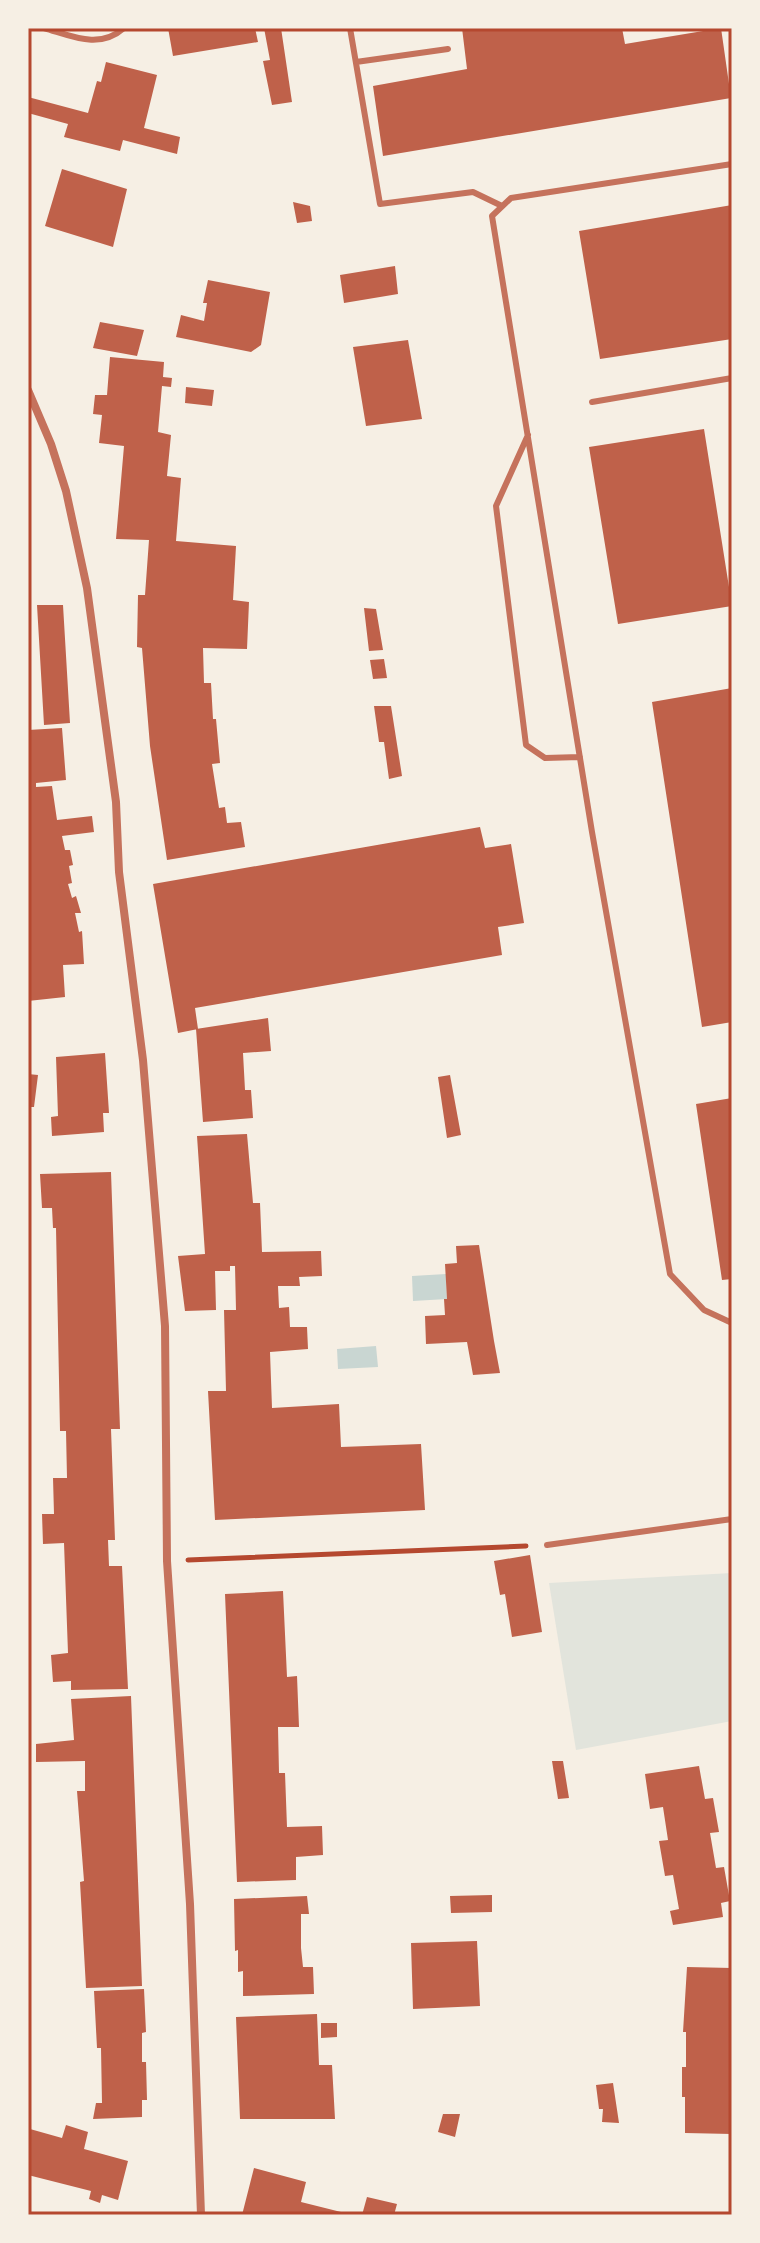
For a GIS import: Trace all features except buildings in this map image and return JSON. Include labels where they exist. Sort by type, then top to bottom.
[{"type":"street","points":[[28,390],[51,444],[66,491],[87,588],[116,802],[119,872],[143,1060],[165,1326],[167,1561],[190,1904],[201,2215]]},
{"type":"lane","points":[[44,28],[92,42],[108,39],[124,28]]},
{"type":"lane","points":[[350,28],[380,204],[473,192],[502,206]]},
{"type":"lane","points":[[356,62],[448,49]]},
{"type":"lane","points":[[732,164],[511,198],[492,216],[580,757],[670,1274],[704,1310],[732,1323]]},
{"type":"lane","points":[[592,402],[732,378]]},
{"type":"lane","points":[[528,435],[496,506],[526,745],[545,758],[580,757]]},
{"type":"lane","points":[[547,1545],[732,1519]]},
{"type":"path","points":[[167,1561],[547,1545]]},
{"type":"shaded area","points":[[446,1274],[447,1299],[413,1301],[412,1276]]},
{"type":"shaded area","points":[[376,1346],[378,1367],[338,1369],[337,1349]]},
{"type":"shaded area","points":[[732,1573],[732,1721],[576,1750],[549,1583]]}]
